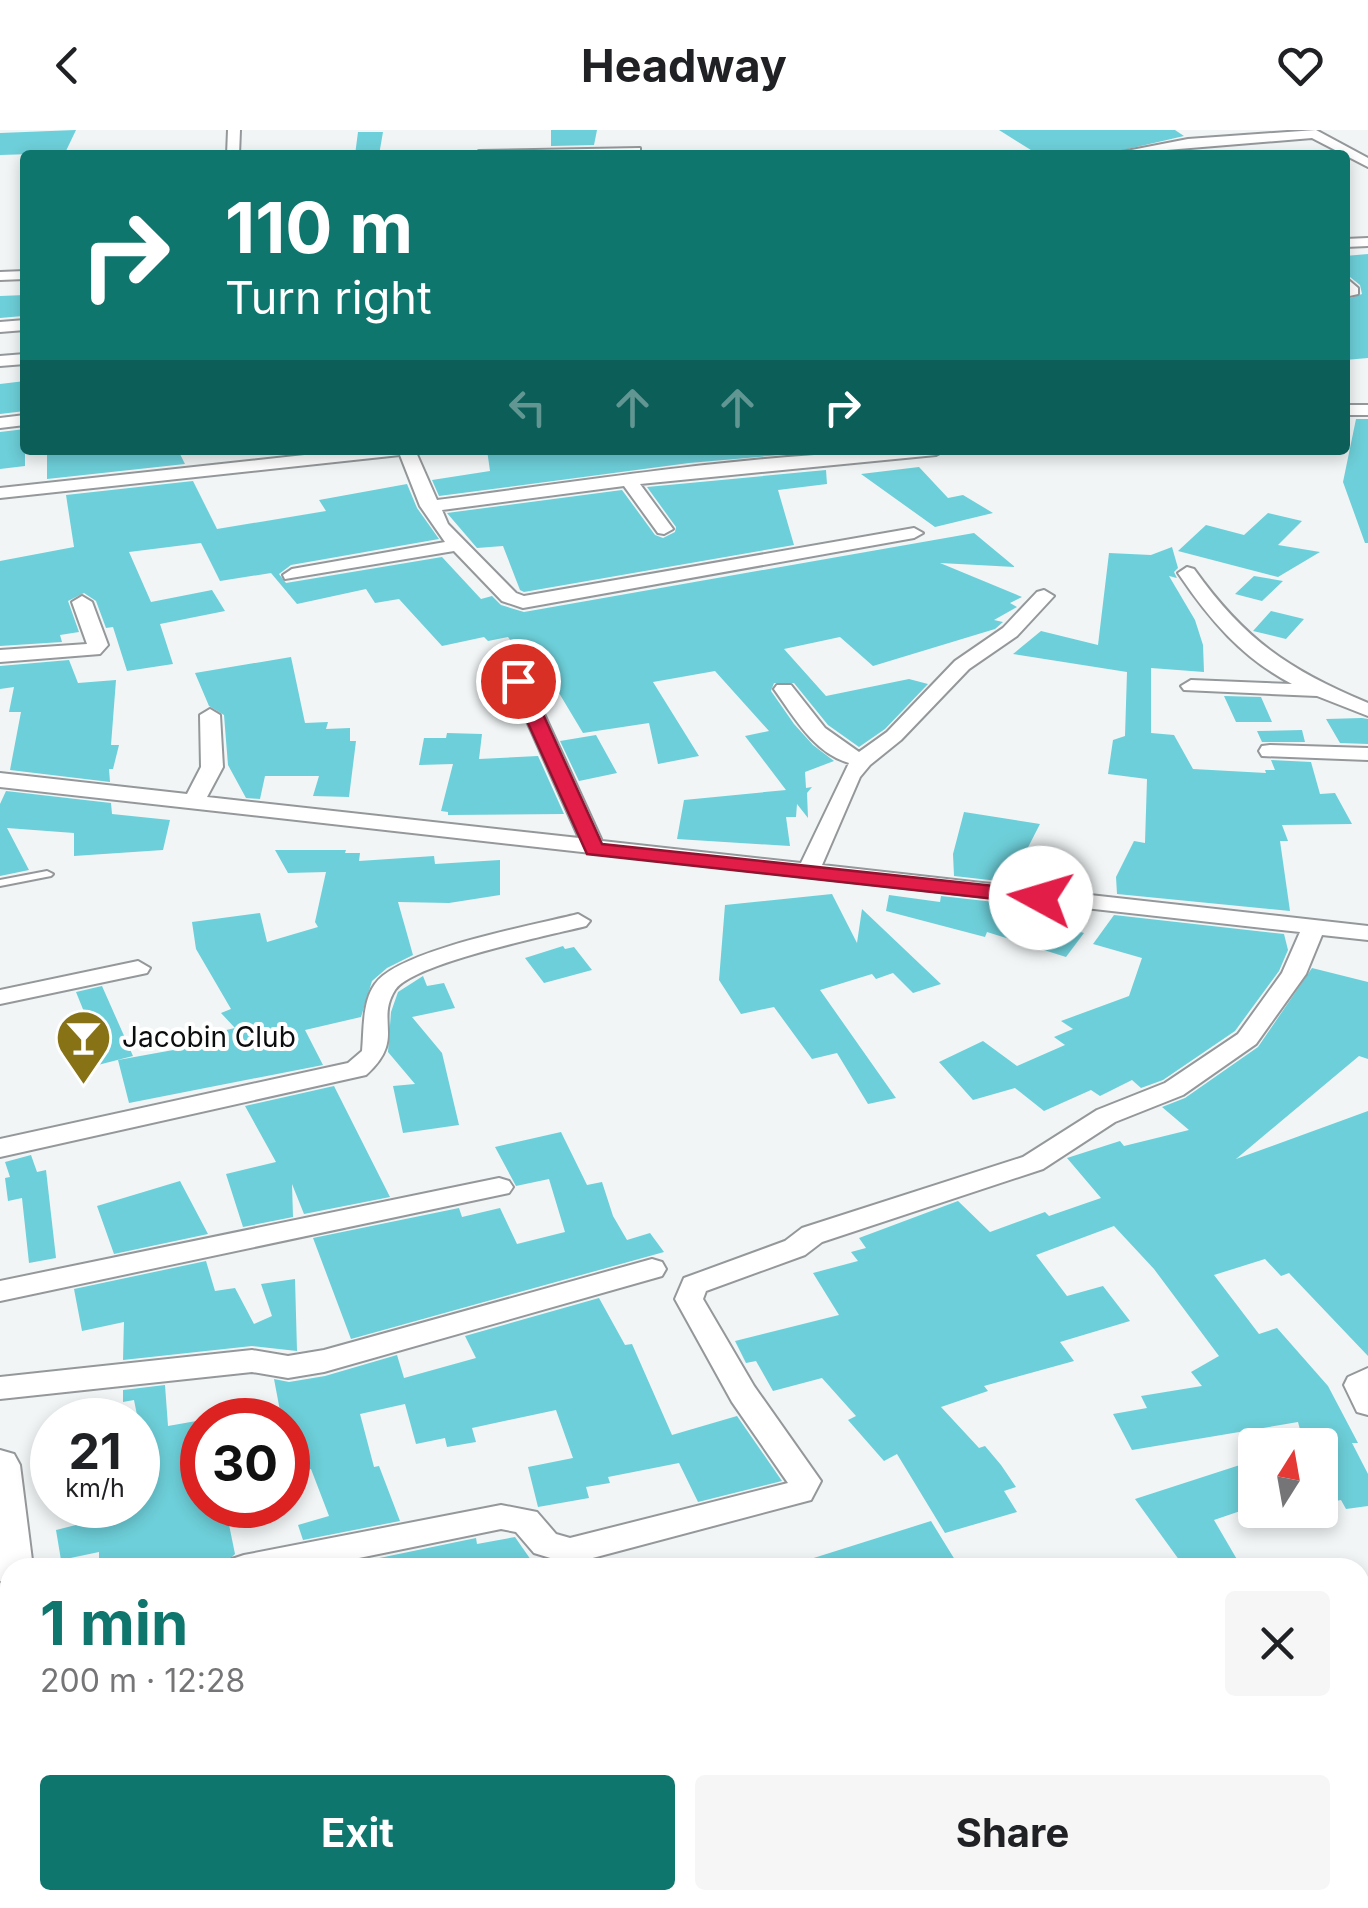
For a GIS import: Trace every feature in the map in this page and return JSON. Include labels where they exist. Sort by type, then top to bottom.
[{"type":"street","points":[[1144,150],[1310,132],[1344,150]]},
{"type":"street","points":[[0,493],[352,455]]},
{"type":"street","points":[[408,455],[429,506],[456,544],[509,597],[523,602],[914,533]]},
{"type":"street","points":[[429,506],[628,480],[885,455]]},
{"type":"street","points":[[628,480],[664,529]]},
{"type":"street","points":[[292,576],[456,544]]},
{"type":"street","points":[[1188,573],[1215,614],[1246,646],[1314,691],[1368,710]]},
{"type":"street","points":[[808,872],[850,776],[862,760],[894,736],[962,665],[1010,632],[1044,596]]},
{"type":"street","points":[[0,656],[93,650],[98,644],[82,602]]},
{"type":"street","points":[[518,681],[594,849]]},
{"type":"street","points":[[1191,686],[1314,691]]},
{"type":"street","points":[[784,689],[842,757],[862,760]]},
{"type":"street","points":[[193,803],[212,767],[210,715]]},
{"type":"street","points":[[1270,752],[1368,754]]},
{"type":"street","points":[[0,780],[1368,933]]},
{"type":"street","points":[[0,1148],[357,1069],[374,1054],[382,995],[394,978],[441,958],[578,921]]},
{"type":"street","points":[[294,1558],[501,1517],[526,1521],[545,1544],[570,1550],[800,1492],[804,1480],[743,1394],[690,1299],[694,1284],[795,1248],[812,1234],[1033,1163],[1106,1116],[1174,1089],[1248,1039],[1294,974],[1314,927]]},
{"type":"street","points":[[0,997],[138,968]]},
{"type":"street","points":[[0,1291],[499,1187]]},
{"type":"street","points":[[0,1388],[252,1361],[288,1367],[324,1361],[652,1270]]},
{"type":"street","points":[[1368,1380],[1359,1387],[1368,1404]]},
{"type":"street","points":[[0,1465],[11,1558]]},
{"type":"lane","points":[[0,882],[46,874]]},
{"type":"building","points":[[76,130],[66,150],[20,150],[20,154],[0,155],[0,133]]},
{"type":"building","points":[[551,130],[597,130],[594,145],[551,146]]},
{"type":"building","points":[[999,130],[1175,130],[1184,136],[1124,150],[1031,150]]},
{"type":"building","points":[[358,132],[383,132],[380,150],[356,150]]},
{"type":"building","points":[[1368,254],[1368,358],[1350,360],[1350,298],[1362,294],[1360,285],[1350,277],[1350,256]]},
{"type":"building","points":[[20,295],[20,316],[0,318],[0,296]]},
{"type":"building","points":[[20,382],[20,412],[0,414],[0,384]]},
{"type":"building","points":[[1356,419],[1368,419],[1368,543],[1343,482]]},
{"type":"building","points":[[20,430],[20,455],[25,455],[25,466],[0,469],[0,432]]},
{"type":"building","points":[[47,455],[180,455],[185,464],[47,479]]},
{"type":"building","points":[[488,455],[780,455],[439,496],[432,480],[490,471]]},
{"type":"building","points":[[919,467],[948,498],[963,495],[993,513],[935,527],[861,474]]},
{"type":"building","points":[[826,470],[827,484],[778,490],[794,545],[524,592],[503,546],[477,548],[447,513],[622,490],[655,535],[663,538],[675,532],[676,527],[647,487]]},
{"type":"building","points":[[193,481],[217,529],[326,511],[319,500],[407,484],[417,508],[439,539],[291,565],[279,574],[286,583],[442,557],[481,599],[492,596],[501,605],[524,612],[974,533],[1015,567],[940,563],[1022,597],[1010,603],[1017,607],[994,620],[1003,622],[995,629],[873,666],[840,637],[784,649],[826,696],[909,679],[928,684],[885,729],[859,747],[828,725],[794,683],[774,683],[771,691],[794,724],[834,761],[805,772],[806,788],[812,787],[807,793],[808,818],[797,804],[796,817],[786,817],[790,846],[677,839],[684,800],[786,790],[745,736],[769,731],[715,671],[653,682],[699,756],[658,764],[649,723],[583,733],[559,693],[550,695],[508,637],[488,641],[484,637],[442,646],[399,599],[375,603],[366,589],[297,604],[271,573],[220,581],[201,543],[129,552],[151,602],[212,590],[225,611],[160,624],[173,664],[127,671],[113,627],[106,628],[96,601],[84,593],[68,601],[79,632],[60,635],[62,642],[0,646],[0,561],[74,547],[66,495]]},
{"type":"building","points":[[1268,513],[1302,521],[1278,545],[1320,552],[1278,577],[1178,551],[1206,525],[1244,535]]},
{"type":"building","points":[[1172,547],[1177,578],[1169,576],[1195,620],[1203,645],[1204,672],[1151,668],[1151,733],[1174,735],[1193,769],[1266,773],[1265,770],[1275,770],[1271,760],[1311,762],[1320,794],[1335,793],[1352,824],[1282,825],[1288,841],[1280,841],[1290,911],[1117,894],[1116,877],[1134,841],[1145,843],[1147,779],[1108,774],[1113,740],[1125,736],[1127,672],[1013,654],[1041,631],[1098,645],[1109,553],[1151,555]]},
{"type":"building","points":[[1254,576],[1283,581],[1262,601],[1235,594]]},
{"type":"building","points":[[1271,611],[1304,619],[1286,639],[1253,631]]},
{"type":"building","points":[[291,657],[305,723],[328,722],[326,729],[350,728],[350,741],[356,741],[349,797],[313,796],[319,776],[265,776],[260,799],[246,798],[228,765],[224,715],[209,706],[195,673]]},
{"type":"building","points":[[69,660],[78,683],[116,680],[111,745],[119,745],[113,769],[109,769],[110,782],[10,770],[21,712],[9,712],[14,687],[0,689],[0,666]]},
{"type":"building","points":[[1224,696],[1261,697],[1272,722],[1236,722]]},
{"type":"building","points":[[1326,719],[1368,719],[1368,744],[1340,743]]},
{"type":"building","points":[[1302,730],[1305,742],[1262,742],[1257,731]]},
{"type":"building","points":[[447,733],[482,734],[479,759],[538,756],[564,814],[448,815],[441,811],[453,764],[419,765],[424,738],[446,738]]},
{"type":"building","points":[[596,735],[617,773],[579,781],[560,741]]},
{"type":"building","points":[[6,791],[111,803],[112,814],[170,820],[163,850],[74,856],[74,833],[7,828],[29,870],[0,876],[0,804]]},
{"type":"building","points":[[964,812],[1040,824],[1022,859],[1016,883],[954,876],[953,854]]},
{"type":"building","points":[[275,850],[346,850],[345,853],[360,853],[359,861],[434,856],[435,864],[500,860],[500,895],[449,903],[398,902],[413,955],[372,981],[361,1017],[305,1030],[323,1065],[129,1103],[118,1060],[212,1043],[209,1034],[235,1028],[221,1013],[231,1009],[196,949],[192,922],[260,913],[267,942],[318,927],[315,922],[326,872],[288,873]]},
{"type":"building","points":[[832,894],[857,943],[862,909],[941,984],[913,993],[893,973],[876,979],[872,974],[820,990],[896,1098],[868,1104],[837,1053],[812,1059],[774,1007],[741,1014],[719,980],[725,905]]},
{"type":"building","points":[[889,895],[940,902],[941,896],[1012,904],[1008,920],[1084,933],[1066,957],[987,932],[985,937],[886,911]]},
{"type":"building","points":[[1114,915],[1284,934],[1288,950],[1279,971],[1235,1031],[1163,1080],[1141,1088],[1132,1080],[1100,1096],[1091,1090],[1044,1111],[1015,1088],[973,1100],[939,1062],[983,1041],[1017,1066],[1065,1045],[1054,1037],[1073,1029],[1061,1021],[1129,996],[1142,958],[1093,944]]},
{"type":"building","points":[[563,946],[574,947],[592,970],[544,983],[525,958]]},
{"type":"building","points":[[1312,968],[1368,982],[1368,1059],[1359,1056],[1236,1159],[1368,1111],[1368,1356],[1289,1273],[1281,1276],[1265,1259],[1214,1275],[1259,1334],[1277,1328],[1328,1386],[1358,1443],[1352,1443],[1368,1474],[1368,1506],[1346,1509],[1338,1501],[1338,1428],[1300,1428],[1298,1422],[1238,1428],[1238,1432],[1132,1450],[1113,1414],[1147,1408],[1141,1396],[1202,1386],[1191,1372],[1219,1356],[1154,1269],[1114,1226],[1036,1255],[1067,1296],[1103,1286],[1130,1321],[1060,1342],[1074,1361],[984,1386],[988,1391],[941,1407],[979,1448],[985,1446],[1001,1465],[1016,1487],[1004,1491],[1017,1512],[945,1533],[897,1454],[884,1461],[848,1420],[856,1416],[822,1378],[773,1391],[756,1361],[746,1363],[735,1341],[839,1315],[813,1273],[858,1261],[851,1252],[866,1248],[859,1238],[958,1201],[990,1232],[1045,1212],[1049,1216],[1101,1198],[1067,1158],[1120,1141],[1124,1146],[1189,1130],[1162,1107],[1185,1098],[1258,1047]]},
{"type":"building","points":[[423,976],[427,986],[444,983],[455,1008],[412,1017],[442,1053],[459,1125],[403,1133],[393,1086],[415,1084],[388,1052],[391,1012],[398,992]]},
{"type":"building","points":[[102,986],[133,1056],[90,1067],[78,1038],[93,1034],[76,992]]},
{"type":"building","points":[[334,1086],[390,1197],[304,1214],[292,1184],[293,1217],[243,1227],[226,1174],[276,1162],[245,1106]]},
{"type":"building","points":[[561,1132],[587,1185],[602,1182],[613,1216],[627,1240],[650,1233],[664,1252],[351,1339],[313,1238],[459,1208],[462,1217],[500,1208],[517,1244],[565,1232],[549,1179],[516,1186],[495,1147]]},
{"type":"building","points":[[31,1155],[37,1172],[46,1170],[56,1258],[29,1263],[22,1198],[8,1201],[5,1178],[10,1177],[5,1162]]},
{"type":"building","points":[[180,1181],[208,1234],[114,1254],[97,1206]]},
{"type":"building","points":[[206,1261],[215,1291],[235,1288],[254,1324],[272,1316],[261,1284],[295,1279],[297,1351],[252,1346],[123,1360],[124,1322],[82,1331],[74,1289]]},
{"type":"building","points":[[599,1298],[625,1345],[632,1344],[672,1435],[737,1416],[782,1481],[698,1502],[679,1463],[608,1477],[610,1483],[586,1487],[589,1498],[538,1507],[528,1467],[573,1458],[556,1410],[472,1428],[476,1442],[447,1447],[445,1438],[416,1444],[405,1404],[360,1414],[374,1467],[379,1466],[400,1521],[303,1540],[299,1528],[310,1528],[310,1522],[329,1516],[310,1469],[310,1398],[278,1398],[274,1379],[289,1382],[325,1376],[397,1355],[404,1378],[476,1358],[465,1336]]},
{"type":"building","points":[[165,1385],[168,1426],[180,1424],[180,1528],[230,1528],[235,1554],[231,1558],[99,1558],[99,1552],[61,1558],[56,1530],[160,1528],[160,1398],[123,1398],[123,1390]]},
{"type":"building","points":[[1238,1466],[1238,1512],[1214,1520],[1236,1558],[1178,1558],[1135,1499]]},
{"type":"building","points":[[931,1521],[954,1558],[814,1558]]},
{"type":"building","points":[[515,1537],[530,1558],[379,1558],[476,1538],[477,1544]]},
{"type":"place","name":"Jacobin Club","points":[[83,1086]]},
{"type":"route","points":[[518,681],[594,849],[1041,898]]}]
